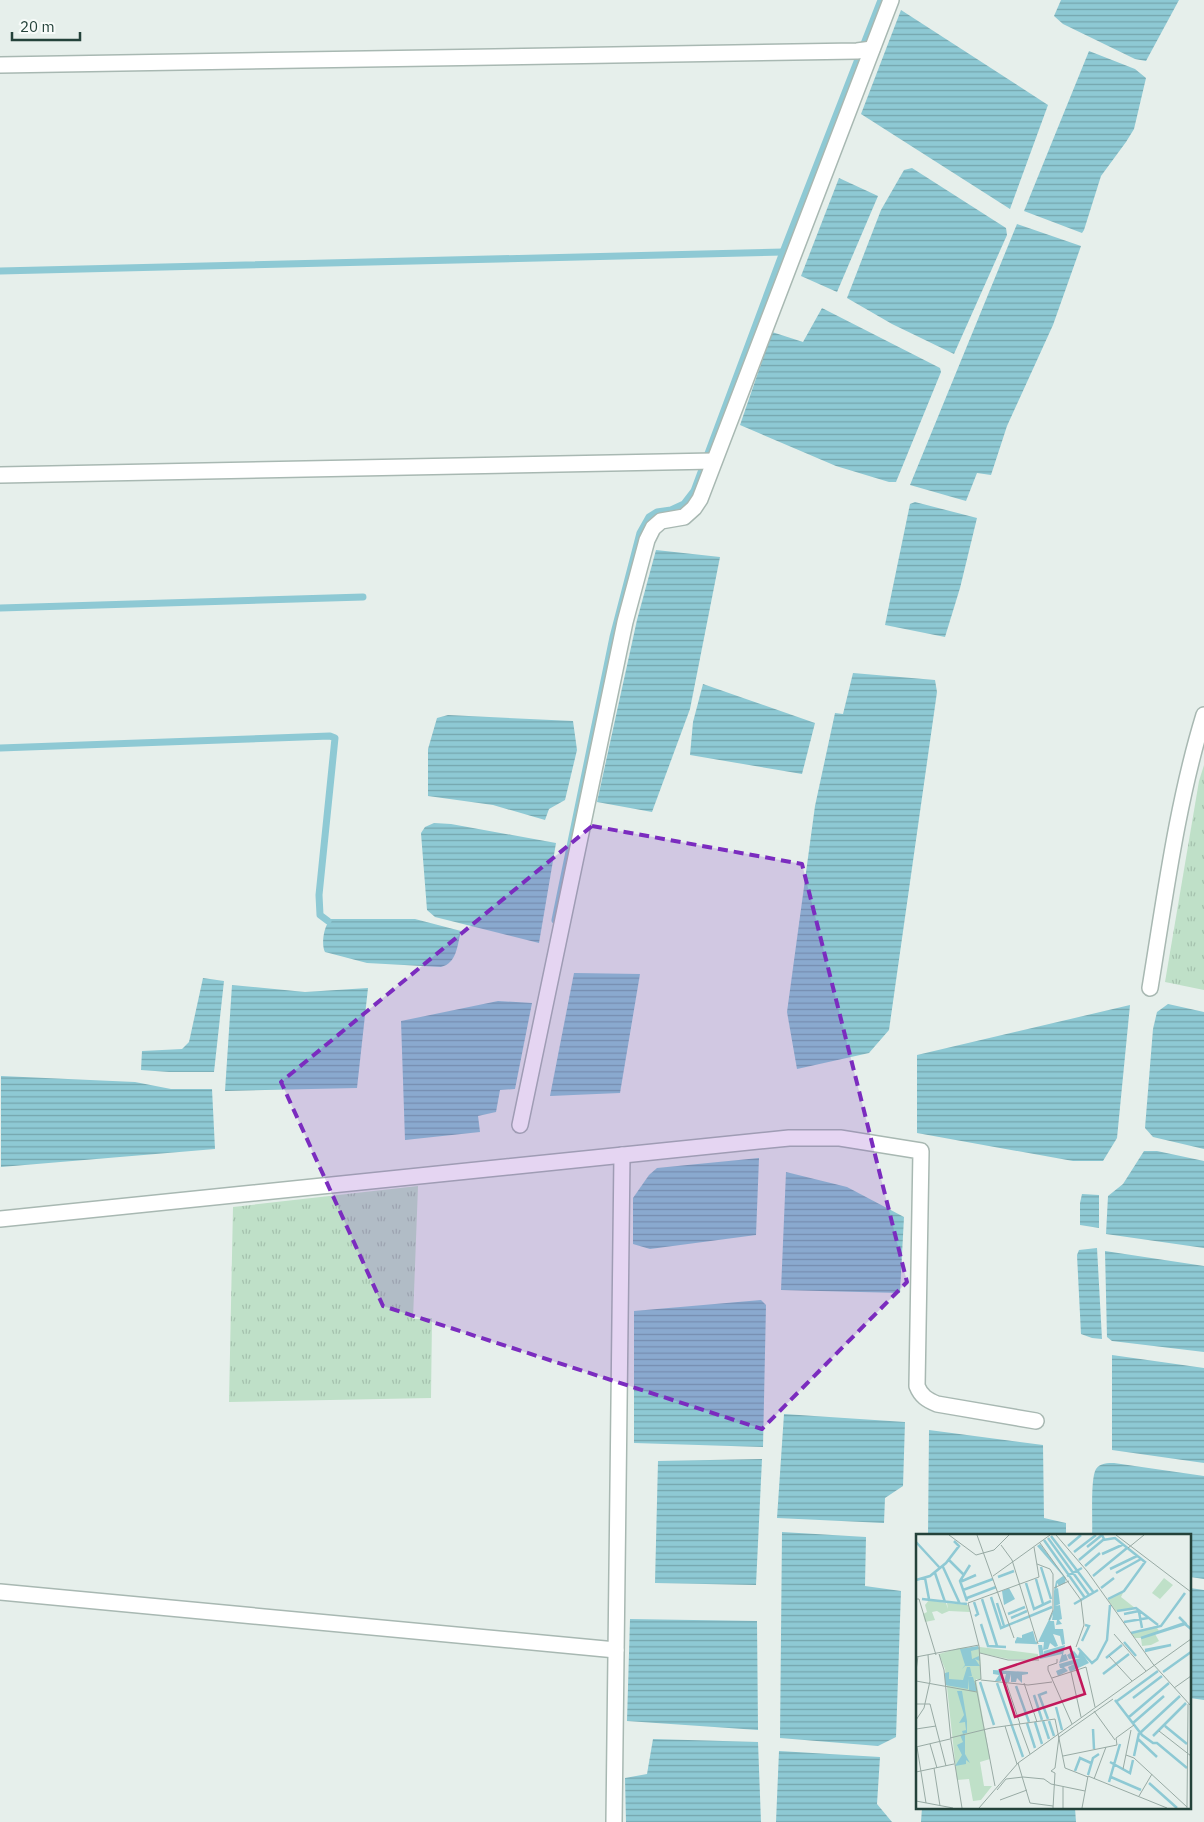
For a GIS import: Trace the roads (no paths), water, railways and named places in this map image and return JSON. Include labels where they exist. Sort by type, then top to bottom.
[{"type":"street","points":[[520,1125],[625,622],[648,540],[653,528],[661,521],[684,517],[700,499],[892,0]]},
{"type":"street","points":[[0,65],[847,51],[872,49]]},
{"type":"street","points":[[0,475],[714,461]]},
{"type":"street","points":[[1150,988],[1182,796],[1204,715]]},
{"type":"street","points":[[0,1219],[789,1138],[818,1137],[861,1140],[921,1151],[917,1386],[920,1394],[937,1404],[1036,1421]]},
{"type":"street","points":[[614,1822],[622,1155]]},
{"type":"street","points":[[0,1592],[616,1650]]},
{"type":"water","points":[[1061,0],[1179,0],[1146,61],[1135,59],[1063,24],[1054,16]]},
{"type":"water","points":[[901,10],[1048,105],[1010,209],[861,114]]},
{"type":"water","points":[[1089,51],[1135,69],[1146,78],[1134,129],[1101,176],[1082,233],[1024,211]]},
{"type":"water","points":[[912,168],[1006,228],[1007,235],[954,354],[892,324],[847,298],[881,210],[904,170]]},
{"type":"water","points":[[839,178],[878,196],[837,292],[801,276]]},
{"type":"water","points":[[1017,224],[1081,246],[1053,325],[1007,426],[991,475],[977,473],[966,501],[910,485]]},
{"type":"water","points":[[822,308],[940,368],[941,372],[896,482],[889,482],[836,466],[740,425],[772,332],[803,342]]},
{"type":"water","points":[[915,502],[977,518],[960,588],[945,637],[885,625],[910,504]]},
{"type":"water","points":[[656,550],[720,557],[690,709],[652,812],[597,802],[637,620]]},
{"type":"water","points":[[853,673],[935,680],[937,692],[889,1030],[869,1053],[797,1069],[787,1012],[815,806],[835,713],[843,714]]},
{"type":"water","points":[[703,684],[815,723],[802,774],[690,755],[693,722]]},
{"type":"water","points":[[448,715],[573,721],[577,750],[565,800],[549,809],[545,820],[493,805],[428,796],[428,749],[437,718]]},
{"type":"water","points":[[434,823],[451,824],[556,843],[539,943],[435,917],[427,910],[421,833],[425,827]]},
{"type":"water","points":[[331,919],[415,919],[461,931],[453,958],[441,967],[367,963],[325,952],[323,944],[324,934]]},
{"type":"water","points":[[574,973],[640,974],[620,1093],[550,1096]]},
{"type":"water","points":[[203,978],[224,981],[214,1072],[141,1070],[142,1051],[182,1049],[189,1042]]},
{"type":"water","points":[[232,985],[305,992],[368,988],[357,1088],[225,1091]]},
{"type":"water","points":[[498,1001],[532,1003],[515,1089],[500,1090],[496,1112],[478,1116],[480,1132],[405,1140],[401,1021]]},
{"type":"water","points":[[1168,1004],[1204,1012],[1204,1149],[1153,1137],[1145,1128],[1153,1029],[1157,1012]]},
{"type":"water","points":[[1130,1005],[1117,1138],[1103,1161],[1073,1161],[917,1133],[917,1055]]},
{"type":"water","points":[[1,1076],[135,1082],[171,1089],[212,1089],[215,1149],[1,1167]]},
{"type":"water","points":[[1144,1151],[1157,1151],[1204,1161],[1204,1248],[1106,1234],[1108,1196],[1123,1184]]},
{"type":"water","points":[[759,1158],[756,1235],[650,1249],[633,1244],[633,1198],[649,1175],[657,1168]]},
{"type":"water","points":[[786,1172],[847,1187],[904,1217],[900,1293],[781,1290]]},
{"type":"water","points":[[1082,1194],[1099,1195],[1099,1228],[1080,1225]]},
{"type":"water","points":[[1097,1248],[1102,1339],[1081,1334],[1077,1255],[1079,1250]]},
{"type":"water","points":[[1105,1251],[1204,1266],[1204,1352],[1112,1341],[1107,1337]]},
{"type":"water","points":[[761,1300],[766,1305],[763,1447],[634,1443],[634,1311]]},
{"type":"water","points":[[1112,1355],[1204,1368],[1204,1463],[1112,1450]]},
{"type":"water","points":[[784,1414],[905,1422],[903,1486],[885,1498],[884,1523],[777,1518]]},
{"type":"water","points":[[929,1430],[1043,1445],[1044,1518],[1066,1523],[1066,1534],[928,1534]]},
{"type":"water","points":[[762,1459],[756,1585],[655,1583],[658,1461]]},
{"type":"water","points":[[1114,1463],[1204,1476],[1204,1579],[1192,1577],[1192,1534],[1092,1534],[1094,1474],[1096,1469],[1104,1464]]},
{"type":"water","points":[[782,1532],[866,1537],[865,1586],[901,1591],[896,1737],[878,1746],[780,1738]]},
{"type":"water","points":[[1192,1588],[1204,1590],[1204,1700],[1192,1698]]},
{"type":"water","points":[[630,1619],[757,1621],[758,1730],[627,1721]]},
{"type":"water","points":[[653,1739],[758,1742],[761,1822],[626,1822],[625,1778],[647,1774]]},
{"type":"water","points":[[779,1751],[880,1757],[877,1804],[892,1822],[776,1822]]},
{"type":"water","points":[[922,1810],[1075,1810],[1076,1822],[921,1822]]},
{"type":"waterway","points":[[555,920],[613,637],[640,533],[649,517],[657,512],[671,510],[684,504],[694,491],[783,252],[881,0]]},
{"type":"waterway","points":[[0,271],[783,252]]},
{"type":"waterway","points":[[0,608],[363,597]]},
{"type":"waterway","points":[[0,748],[330,736],[335,738],[319,895],[320,915],[328,921]]}]
